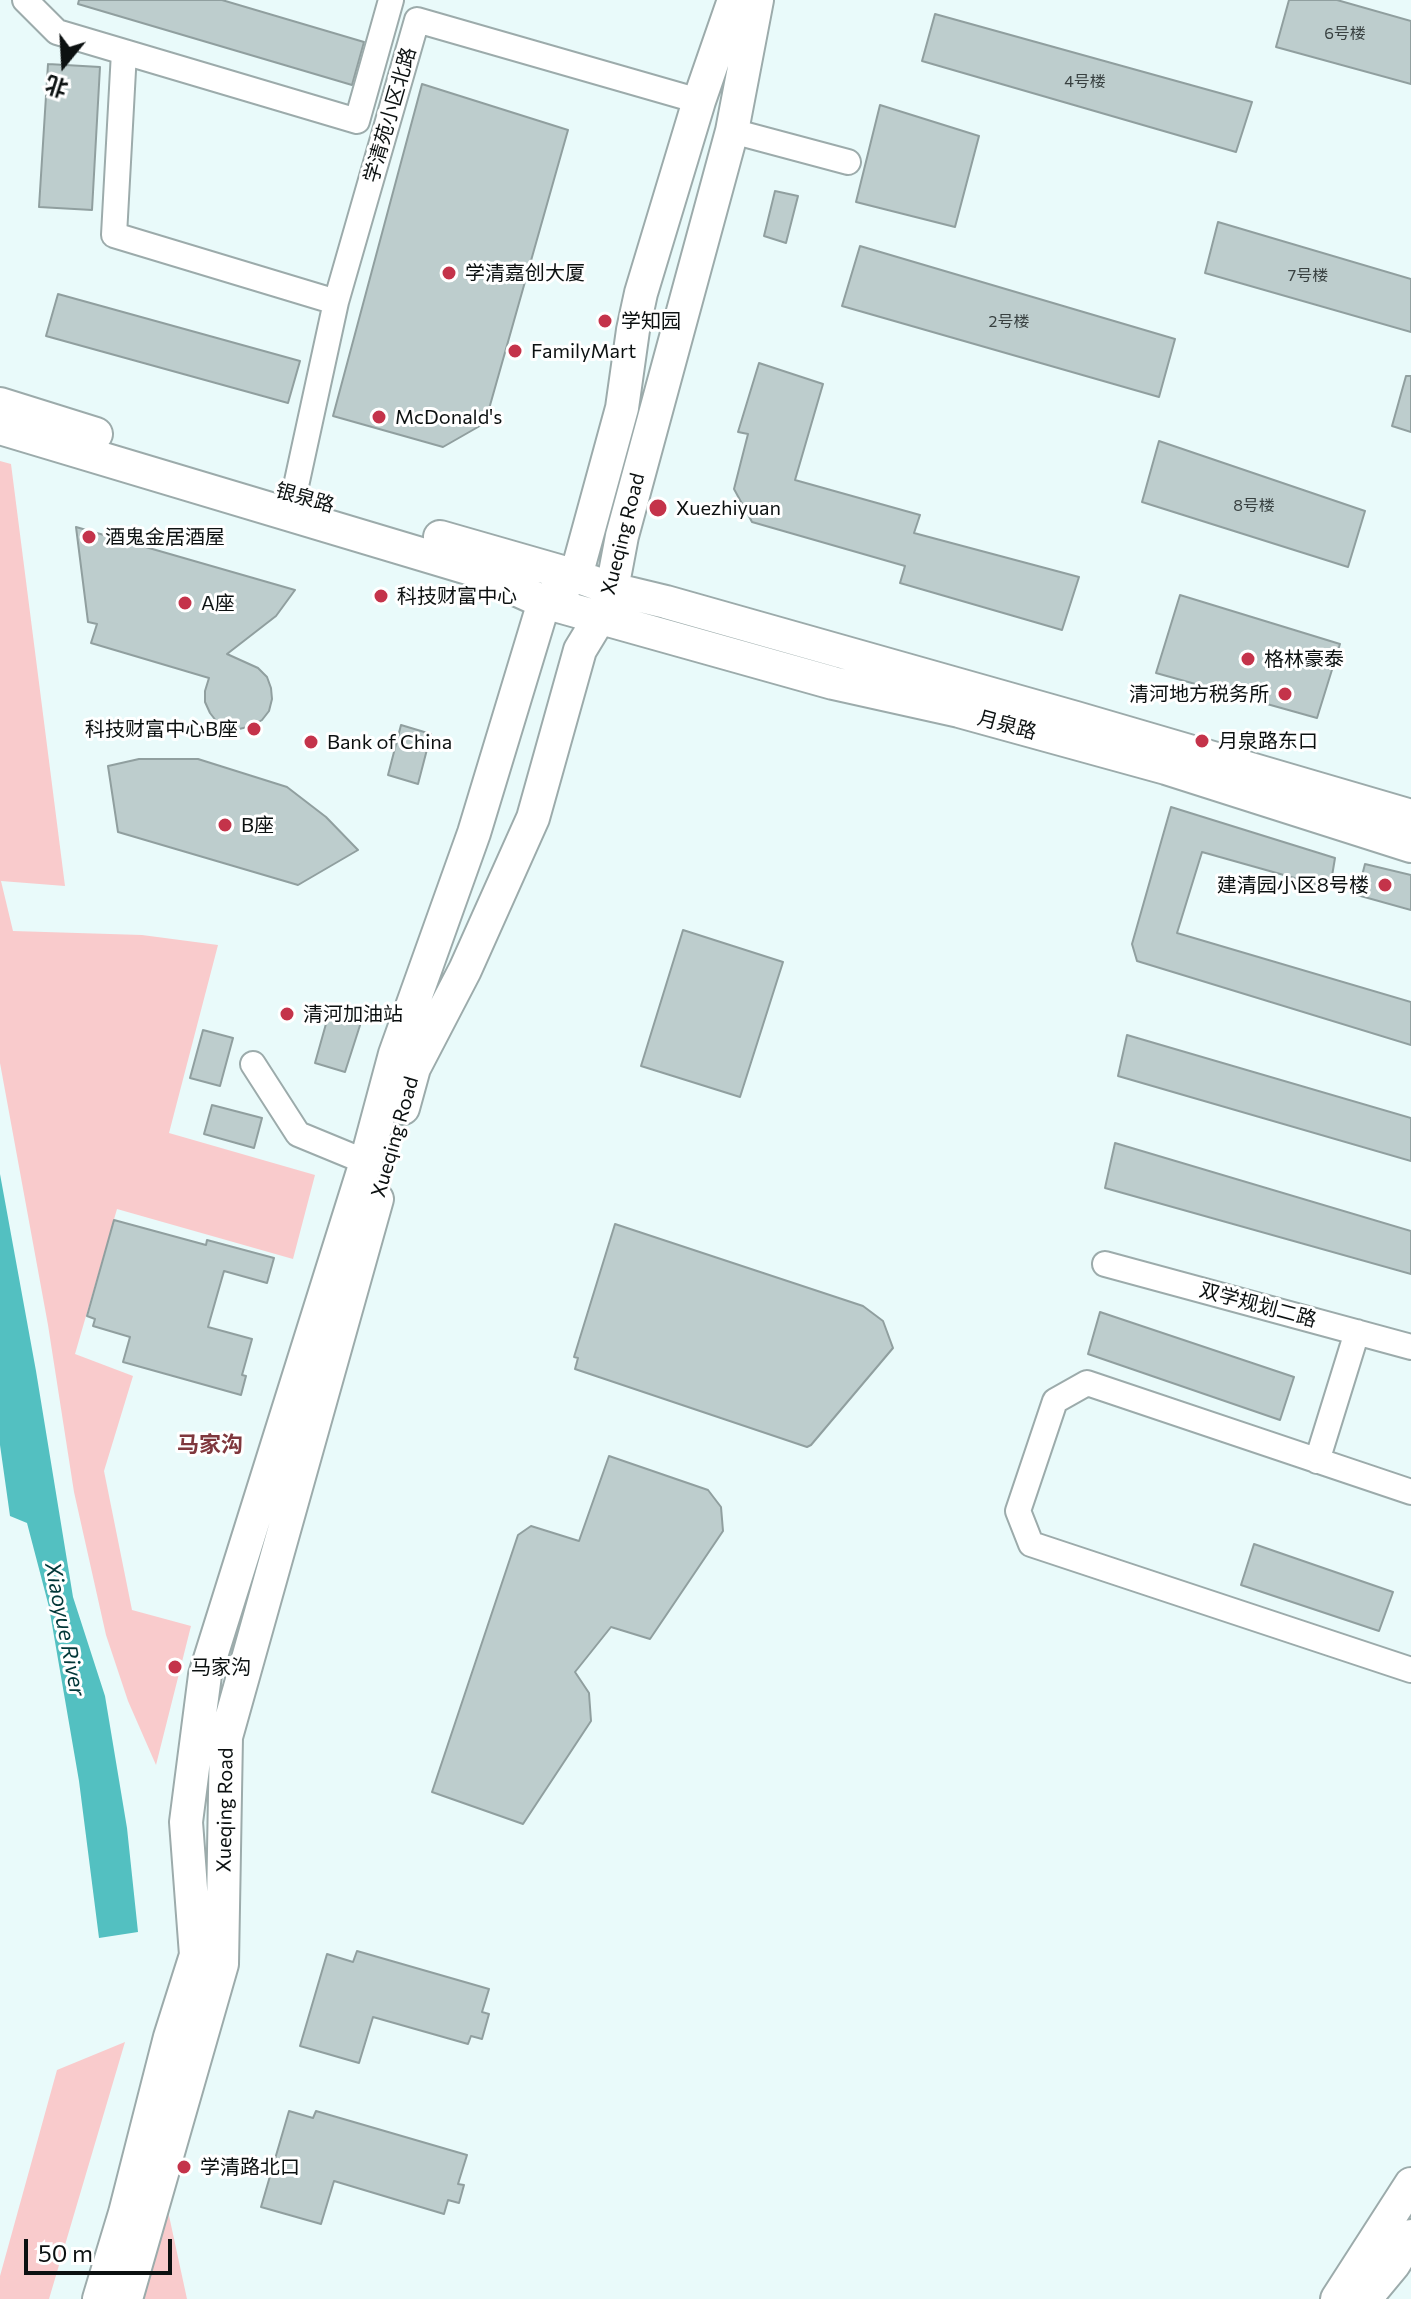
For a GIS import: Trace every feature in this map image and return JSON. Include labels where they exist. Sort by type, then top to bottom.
[{"type":"main road","name":"Xueqing Road","points":[[99,2299],[125,2213],[170,2037],[196,1955],[186,1822],[205,1675],[366,1162],[395,1054],[474,833],[544,602],[576,576],[622,408],[641,293],[715,50],[734,0]]},
{"type":"main road","name":"Xueqing Road","points":[[126,2299],[222,1964],[226,1737],[414,1068],[465,970],[533,818],[580,650],[606,603],[732,131],[757,0]]},
{"type":"main road","name":"银泉路","points":[[0,404],[294,495],[576,576],[606,603]]},
{"type":"main road","name":"银泉路","points":[[0,428],[471,569],[544,602],[606,603]]},
{"type":"main road","name":"月泉路","points":[[606,603],[681,606],[1411,816]]},
{"type":"main road","name":"月泉路","points":[[606,603],[833,683],[959,711],[1166,768],[1411,846]]},
{"type":"main road","points":[[1337,2299],[1393,2259],[1411,2184]]},
{"type":"main road","points":[[1365,2299],[1411,2236]]},
{"type":"street","points":[[25,0],[57,32],[357,121],[391,0]]},
{"type":"street","name":"Xueqing Road","points":[[715,50],[717,0]]},
{"type":"street","name":"学清苑小区北路","points":[[294,495],[336,302],[417,20],[699,101]]},
{"type":"street","points":[[124,52],[114,235],[336,302]]},
{"type":"street","points":[[732,131],[848,162]]},
{"type":"street","points":[[253,1064],[298,1134],[366,1162]]},
{"type":"street","name":"双学规划二路","points":[[1105,1264],[1411,1347]]},
{"type":"street","points":[[1317,1461],[1357,1332]]},
{"type":"street","points":[[1411,1492],[1087,1383],[1055,1401],[1018,1511],[1031,1544],[1411,1670]]},
{"type":"shaded area","points":[[0,461],[11,464],[65,886],[1,881],[13,931],[142,935],[218,945],[169,1133],[315,1175],[293,1259],[117,1209],[75,1354],[133,1376],[104,1471],[132,1610],[191,1626],[156,1765],[128,1701],[106,1635],[74,1492],[48,1325],[0,1063]]},
{"type":"shaded area","points":[[125,2042],[49,2299],[0,2299],[0,2276],[57,2070]]},
{"type":"shaded area","points":[[168,2211],[187,2299],[144,2299]]},
{"type":"water","name":"Xiaoyue River","points":[[0,1174],[73,1597],[105,1696],[127,1828],[138,1932],[99,1938],[79,1781],[49,1607],[27,1523],[10,1516],[0,1445]]},
{"type":"building","points":[[79,0],[222,0],[364,42],[352,85],[78,4]]},
{"type":"building","points":[[1289,0],[1337,0],[1411,21],[1411,84],[1276,47]]},
{"type":"building","points":[[935,14],[1252,102],[1236,152],[922,61]]},
{"type":"building","points":[[48,64],[100,67],[92,210],[39,207]]},
{"type":"building","name":"学清嘉创大厦","points":[[422,84],[568,130],[485,423],[443,447],[333,416]]},
{"type":"building","points":[[880,105],[979,136],[955,227],[856,202]]},
{"type":"building","points":[[775,191],[798,196],[786,243],[764,236]]},
{"type":"building","points":[[1218,222],[1411,279],[1411,332],[1205,273]]},
{"type":"building","points":[[860,246],[1175,339],[1159,397],[842,306]]},
{"type":"building","points":[[58,294],[300,361],[288,403],[46,336]]},
{"type":"building","points":[[759,363],[823,384],[795,480],[920,515],[914,533],[1079,577],[1062,630],[900,583],[905,566],[752,522],[734,489],[748,434],[738,432]]},
{"type":"building","points":[[1406,376],[1411,376],[1411,432],[1392,426]]},
{"type":"building","points":[[1159,441],[1365,511],[1348,567],[1142,502]]},
{"type":"building","name":"A座","points":[[76,527],[295,590],[276,616],[227,654],[258,668],[267,677],[272,699],[269,711],[262,720],[239,729],[228,727],[217,722],[205,702],[209,678],[91,643],[97,624],[88,622]]},
{"type":"building","name":"格林豪泰","points":[[1180,595],[1340,644],[1317,718],[1156,673]]},
{"type":"building","points":[[401,725],[431,734],[418,784],[388,775]]},
{"type":"building","name":"B座","points":[[139,759],[198,759],[287,787],[326,817],[358,850],[298,885],[118,832],[108,766]]},
{"type":"building","points":[[1171,807],[1335,858],[1330,888],[1202,852],[1177,933],[1411,1002],[1411,1045],[1137,961],[1132,944]]},
{"type":"building","name":"建清园小区8号楼","points":[[1365,864],[1411,875],[1411,910],[1357,895]]},
{"type":"building","points":[[683,930],[783,962],[740,1097],[641,1066]]},
{"type":"building","points":[[331,1006],[363,1016],[345,1072],[315,1063]]},
{"type":"building","points":[[203,1030],[233,1038],[220,1086],[190,1078]]},
{"type":"building","points":[[1127,1035],[1411,1118],[1411,1161],[1118,1076]]},
{"type":"building","points":[[212,1105],[262,1118],[254,1148],[204,1134]]},
{"type":"building","points":[[1115,1143],[1411,1231],[1411,1274],[1105,1188]]},
{"type":"building","points":[[114,1220],[206,1245],[207,1240],[274,1258],[267,1283],[224,1271],[208,1327],[252,1339],[242,1375],[246,1376],[241,1395],[123,1362],[130,1337],[93,1326],[95,1319],[87,1316]]},
{"type":"building","points":[[615,1224],[863,1306],[883,1321],[893,1348],[807,1447],[575,1369],[578,1358],[574,1357]]},
{"type":"building","points":[[1100,1312],[1294,1377],[1280,1420],[1088,1354]]},
{"type":"building","points":[[609,1456],[708,1490],[721,1507],[723,1531],[650,1639],[611,1627],[575,1672],[589,1693],[591,1721],[523,1824],[432,1792],[518,1535],[531,1526],[579,1541]]},
{"type":"building","points":[[1254,1544],[1393,1592],[1379,1631],[1241,1585]]},
{"type":"building","points":[[357,1951],[489,1989],[482,2012],[489,2014],[482,2039],[471,2036],[468,2044],[373,2017],[359,2063],[300,2046],[327,1954],[353,1962]]},
{"type":"building","points":[[289,2111],[313,2118],[316,2111],[467,2155],[458,2184],[464,2185],[459,2203],[448,2200],[444,2214],[334,2181],[321,2224],[261,2207]]},
{"type":"place","name":"学清嘉创大厦","points":[[449,273]]},
{"type":"place","name":"学知园","points":[[605,321]]},
{"type":"place","name":"FamilyMart","points":[[515,351]]},
{"type":"place","name":"McDonald's","points":[[379,417]]},
{"type":"place","name":"Xuezhiyuan","points":[[658,508]]},
{"type":"place","name":"酒鬼金居酒屋","points":[[89,537]]},
{"type":"place","name":"科技财富中心","points":[[381,596]]},
{"type":"place","name":"A座","points":[[185,603]]},
{"type":"place","name":"格林豪泰","points":[[1248,659]]},
{"type":"place","name":"清河地方税务所","points":[[1285,694]]},
{"type":"place","name":"科技财富中心B座","points":[[254,729]]},
{"type":"place","name":"月泉路东口","points":[[1202,741]]},
{"type":"place","name":"Bank of China","points":[[311,742]]},
{"type":"place","name":"B座","points":[[225,825]]},
{"type":"place","name":"建清园小区8号楼","points":[[1385,885]]},
{"type":"place","name":"清河加油站","points":[[287,1014]]},
{"type":"place","name":"马家沟","points":[[175,1667]]},
{"type":"place","name":"学清路北口","points":[[184,2167]]},
{"type":"district","name":"马家沟","points":[[210,1445]]}]
